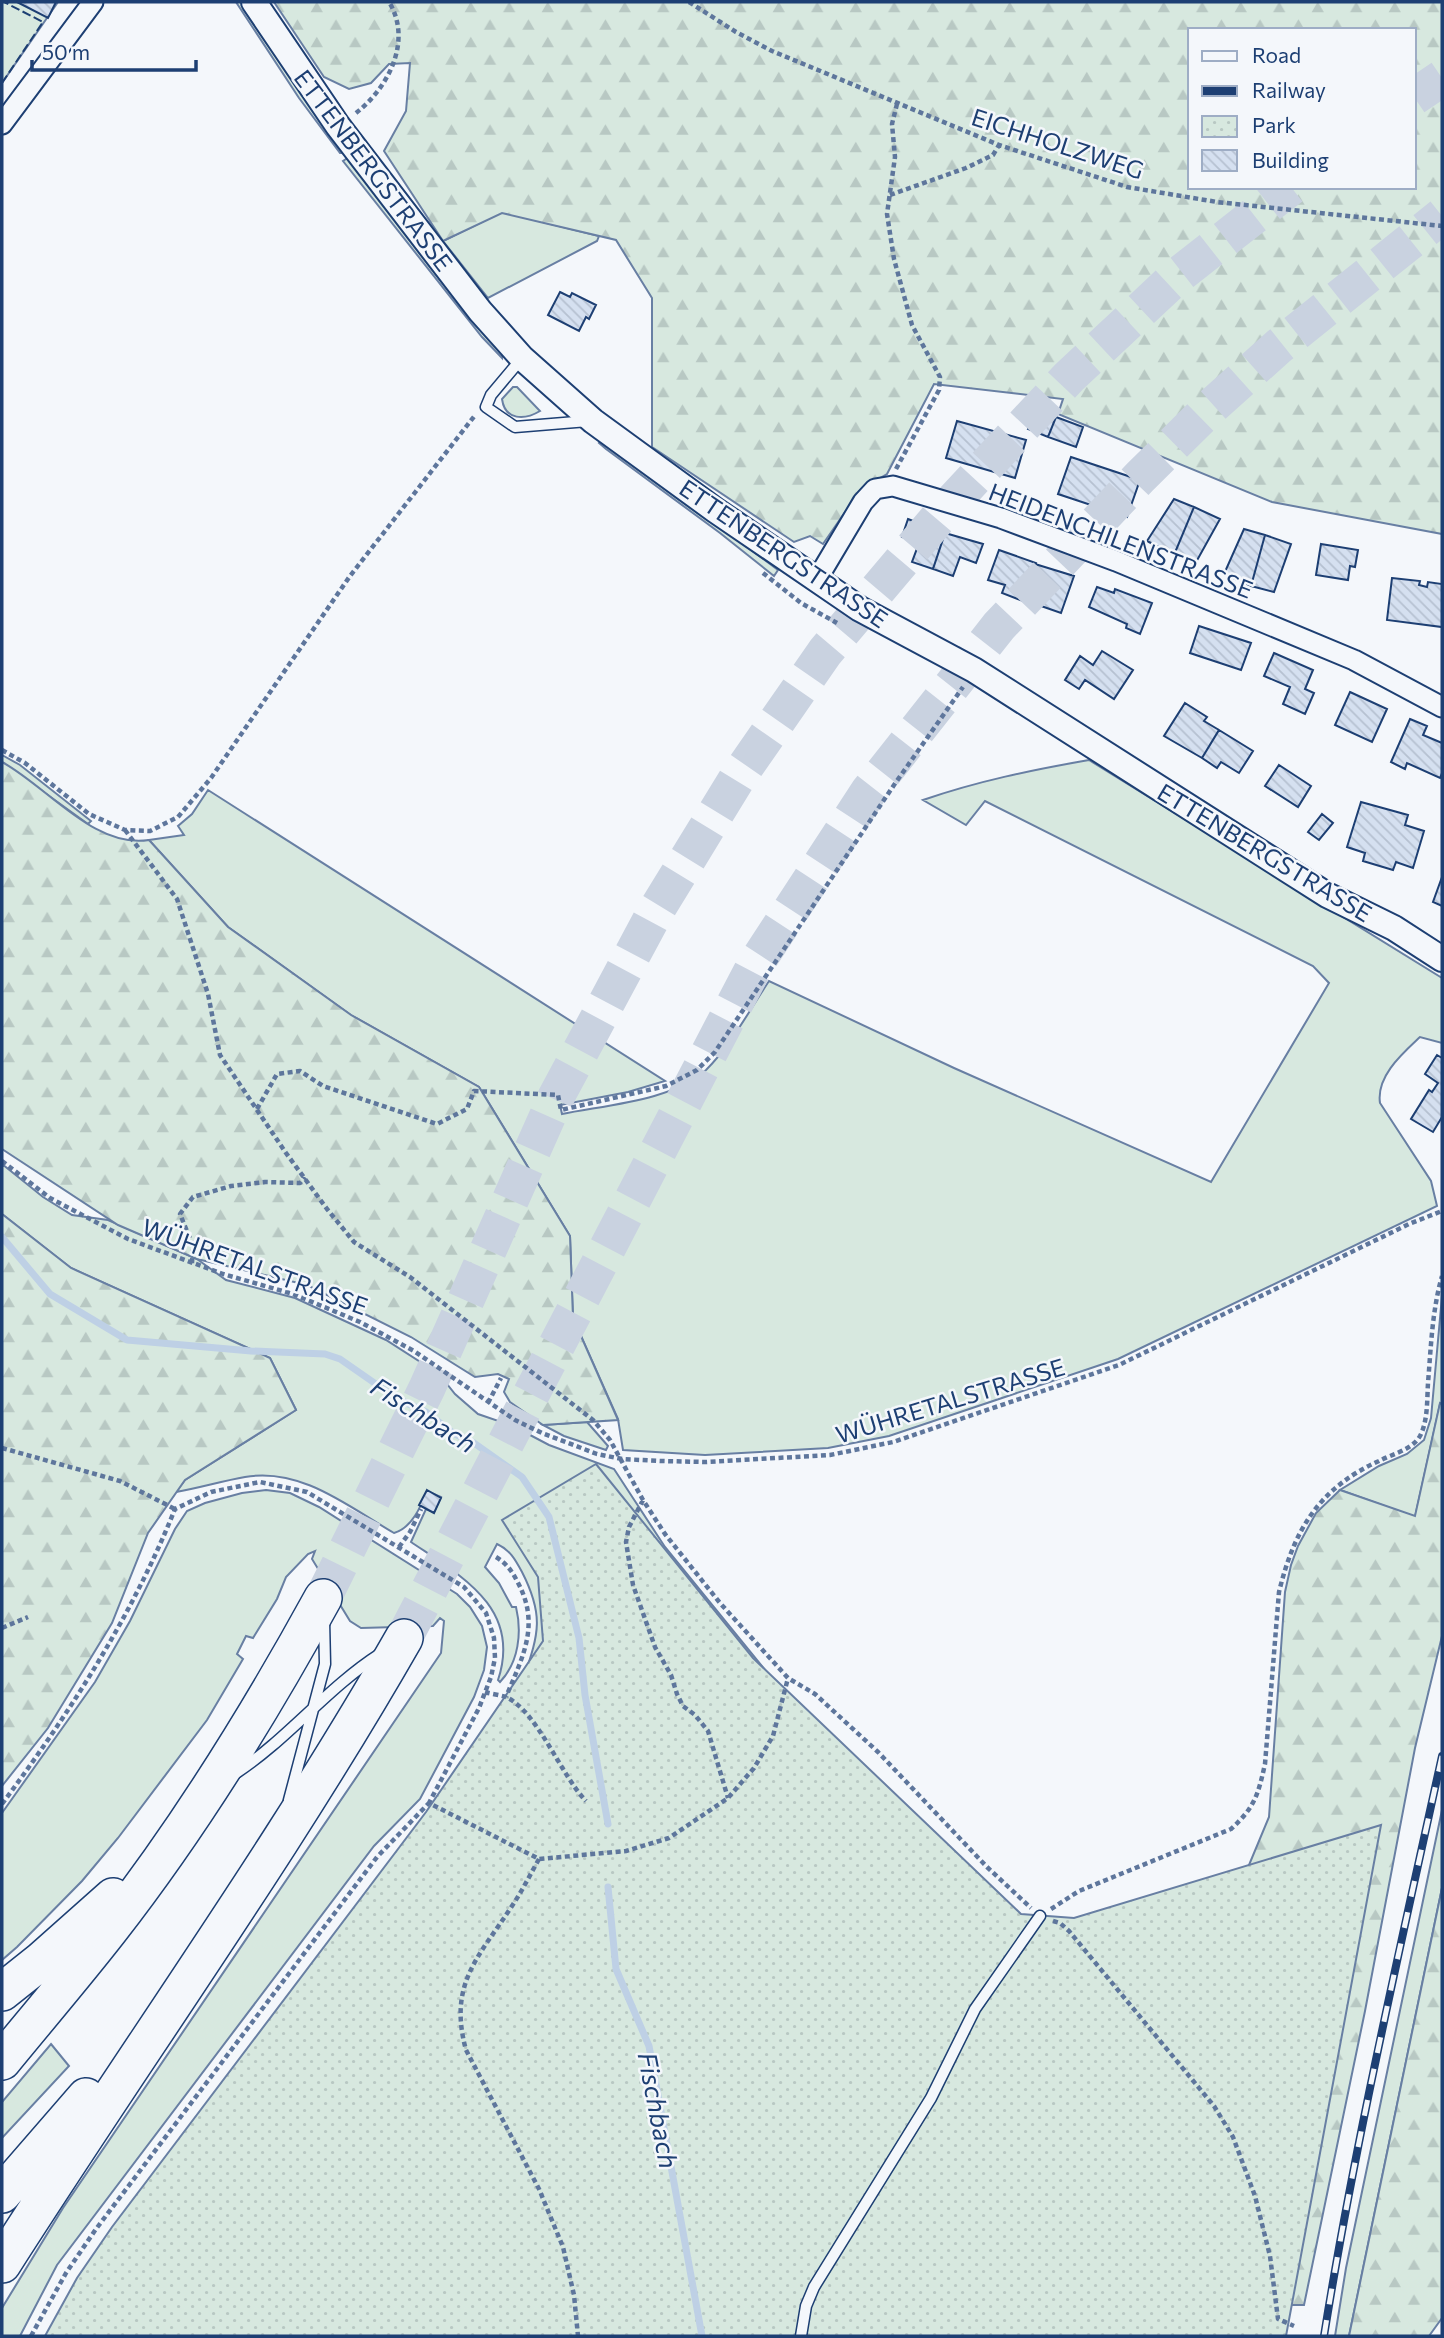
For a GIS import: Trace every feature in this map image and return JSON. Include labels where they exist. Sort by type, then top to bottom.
[{"type":"highway","points":[[2,2061],[110,1928],[207,1793],[267,1699],[323,1598]]},
{"type":"highway","points":[[2,2264],[279,1842],[343,1742],[404,1638]]},
{"type":"highway","points":[[2,1992],[41,1961],[170,1846]]},
{"type":"highway","points":[[2,2194],[106,2073],[235,1908]]},
{"type":"highway","points":[[2,2027],[110,1928]]},
{"type":"street","points":[[2,124],[93,2]]},
{"type":"street","name":"ETTENBERGSTRASSE","points":[[254,2],[338,126],[481,311],[522,358],[593,421],[816,581],[860,609],[974,670],[1327,895],[1394,928],[1442,959]]},
{"type":"street","points":[[816,581],[863,502],[875,489],[893,486]]},
{"type":"street","name":"HEIDENCHILENSTRASSE","points":[[893,486],[1001,518],[1116,561],[1354,660],[1442,707]]},
{"type":"lane","points":[[522,358],[491,395],[486,407],[515,427],[593,421]]},
{"type":"lane","points":[[279,1842],[325,1664],[323,1598]]},
{"type":"lane","points":[[207,1793],[264,1755],[352,1672],[404,1638]]},
{"type":"lane","points":[[801,2336],[806,2306],[814,2287],[931,2098],[975,2009],[1040,1916]]},
{"type":"path","points":[[338,126],[360,110],[391,73],[399,48],[398,26],[389,2]]},
{"type":"path","name":"EICHHOLZWEG","points":[[689,2],[772,51],[897,104],[999,145],[1127,187],[1217,202],[1442,226]]},
{"type":"path","points":[[893,486],[894,473],[904,451],[939,390],[940,377],[912,325],[894,259],[887,214],[895,157],[892,124],[897,104]]},
{"type":"path","points":[[890,195],[966,168],[993,155],[999,145]]},
{"type":"path","points":[[2,750],[25,764],[89,814],[125,830],[150,831],[178,817],[211,778],[349,576],[472,416],[486,407]]},
{"type":"path","points":[[257,1108],[277,1074],[300,1071],[323,1086],[438,1124],[467,1108],[474,1091],[558,1095],[561,1110],[666,1086],[697,1070],[715,1052],[974,670]]},
{"type":"path","points":[[125,830],[177,899],[208,994],[220,1055],[286,1153],[354,1242],[410,1277],[593,1420],[610,1440],[643,1500],[677,1550],[711,1592],[788,1678],[815,1693],[878,1752],[987,1867],[1020,1897]]},
{"type":"path","name":"WÜHRETALSTRASSE","points":[[2,1161],[51,1198],[128,1239],[192,1264],[293,1294],[360,1322],[414,1351],[488,1403],[542,1433],[597,1454],[622,1460],[705,1462],[830,1455],[892,1441],[1119,1365],[1409,1224],[1442,1212]]},
{"type":"path","points":[[192,1264],[193,1245],[180,1214],[193,1197],[231,1186],[265,1182],[300,1183],[305,1177]]},
{"type":"path","points":[[1040,1916],[1079,1891],[1231,1829],[1248,1813],[1259,1792],[1265,1764],[1279,1592],[1285,1564],[1302,1525],[1324,1498],[1349,1476],[1405,1450],[1420,1437],[1426,1414],[1435,1302],[1442,1276]]},
{"type":"path","points":[[488,1403],[501,1378]]},
{"type":"path","points":[[2,1448],[120,1481],[175,1508]]},
{"type":"path","points":[[2,1804],[56,1729],[124,1619],[175,1508],[211,1492],[260,1482],[307,1492],[464,1587],[486,1613],[494,1637],[495,1658],[485,1692],[429,1803],[377,1857],[96,2229],[66,2273],[30,2336]]},
{"type":"path","points":[[643,1500],[629,1527],[626,1542],[633,1586],[655,1647],[671,1675],[683,1706],[695,1715],[708,1731],[728,1798]]},
{"type":"path","points":[[399,1547],[421,1509]]},
{"type":"path","points":[[496,1557],[512,1571],[525,1595],[530,1617],[527,1647],[506,1697]]},
{"type":"path","points":[[2,1628],[28,1617]]},
{"type":"path","points":[[429,1803],[538,1859],[626,1851],[669,1838],[728,1798],[754,1768],[773,1736],[788,1678]]},
{"type":"path","points":[[485,1692],[506,1697],[524,1710],[573,1787],[586,1801]]},
{"type":"path","points":[[538,1859],[467,1977],[460,2001],[460,2027],[466,2050],[539,2189],[563,2247],[574,2295],[578,2336]]},
{"type":"path","points":[[1069,1931],[1214,2106],[1233,2137],[1255,2196],[1270,2256],[1278,2319],[1294,2326]]},
{"type":"green space","points":[[2,2],[58,2],[2,83]]},
{"type":"green space","points":[[236,2],[242,2],[345,151],[343,153],[340,153],[299,98]]},
{"type":"green space","points":[[274,2],[1442,2],[1442,534],[1272,502],[1058,414],[1063,399],[934,384],[887,474],[861,489],[823,544],[810,536],[794,542],[652,447],[652,298],[616,240],[502,213],[443,241],[384,151],[406,111],[410,63],[389,64],[371,83],[349,89],[324,77]]},
{"type":"green space","points":[[349,157],[502,352],[502,358],[482,337],[343,161]]},
{"type":"green space","points":[[502,212],[599,236],[597,241],[488,298],[443,241]]},
{"type":"green space","points":[[513,387],[517,387],[540,411],[522,417],[511,415],[502,399]]},
{"type":"green space","points":[[601,441],[611,445],[778,570],[774,576],[606,449],[599,443]]},
{"type":"green space","points":[[2,755],[20,765],[91,821],[88,824],[2,762]]},
{"type":"green space","points":[[1089,760],[1442,978],[1442,1043],[1420,1037],[1386,1074],[1380,1093],[1380,1103],[1431,1181],[1437,1206],[1118,1359],[889,1436],[828,1448],[705,1455],[623,1450],[618,1419],[573,1318],[570,1236],[479,1087],[351,1015],[228,927],[149,840],[184,835],[178,826],[192,814],[208,790],[665,1081],[628,1092],[560,1105],[562,1114],[657,1095],[692,1080],[706,1070],[724,1050],[769,981],[954,1068],[1211,1182],[1329,983],[1313,966],[985,801],[966,825],[923,800],[1005,777]]},
{"type":"green space","points":[[2,762],[90,826],[129,840],[149,840],[228,927],[351,1015],[479,1087],[570,1236],[573,1318],[618,1420],[543,1425],[510,1402],[504,1392],[509,1379],[498,1374],[475,1377],[411,1337],[307,1285],[197,1259],[118,1225],[2,1149]]},
{"type":"green space","points":[[2,1164],[43,1197],[72,1215],[108,1220],[197,1259],[226,1280],[295,1298],[386,1340],[439,1374],[455,1394],[478,1414],[513,1426],[549,1445],[614,1469],[665,1547],[766,1671],[524,1677],[536,1636],[534,1600],[514,1559],[497,1544],[485,1567],[499,1583],[512,1607],[516,1607],[519,1626],[515,1656],[500,1682],[502,1633],[494,1614],[467,1582],[411,1542],[426,1509],[434,1512],[441,1497],[427,1491],[411,1521],[394,1533],[342,1501],[305,1483],[286,1478],[266,1475],[245,1477],[176,1492],[185,1480],[296,1410],[270,1358],[71,1268],[2,1214]]},
{"type":"green space","points":[[2,1214],[71,1268],[270,1358],[296,1410],[185,1480],[148,1533],[112,1623],[48,1728],[2,1786]]},
{"type":"green space","points":[[1442,1296],[1442,1404],[1415,1517],[1340,1490],[1379,1466],[1407,1454],[1424,1440],[1431,1418]]},
{"type":"green space","points":[[1440,1403],[1442,1636],[1415,1748],[1365,2011],[1304,2305],[1287,2305],[1204,1973],[1269,1817],[1285,1592],[1298,1546],[1316,1513],[1340,1490],[1415,1516]]},
{"type":"green space","points":[[587,1422],[608,1446],[606,1450],[564,1436],[543,1425]]},
{"type":"green space","points":[[596,1464],[753,1658],[1021,1914],[1074,1918],[1381,1825],[1286,2336],[45,2336],[77,2278],[112,2227],[426,1812],[543,1641],[538,1577],[502,1520]]},
{"type":"green space","points":[[266,1490],[290,1493],[319,1507],[457,1594],[470,1607],[482,1626],[487,1647],[484,1670],[474,1697],[420,1799],[374,1846],[57,2265],[20,2336],[2,2336],[2,2308],[63,2208],[441,1653],[444,1621],[440,1618],[433,1626],[361,1628],[350,1621],[312,1559],[315,1551],[308,1554],[286,1577],[277,1599],[253,1638],[246,1636],[237,1654],[243,1659],[207,1720],[82,1881],[2,1960],[2,1813],[95,1682],[187,1511],[242,1493]]},
{"type":"green space","points":[[1442,1810],[1442,1888],[1349,2336],[1335,2336],[1346,2268]]},
{"type":"green space","points":[[1442,1888],[1442,2318],[1429,2336],[1349,2336]]},
{"type":"green space","points":[[51,2044],[69,2066],[2,2138],[2,2102]]},
{"type":"building","points":[[17,2],[56,2],[48,18]]},
{"type":"building","points":[[560,292],[570,297],[572,293],[596,305],[579,331],[548,315]]},
{"type":"building","points":[[1035,410],[1056,417],[1048,437],[1028,429]]},
{"type":"building","points":[[1056,417],[1083,427],[1076,447],[1048,437]]},
{"type":"building","points":[[957,421],[1026,440],[1015,478],[946,458]]},
{"type":"building","points":[[1071,457],[1140,480],[1127,517],[1058,494]]},
{"type":"building","points":[[1174,499],[1194,507],[1174,555],[1147,541]]},
{"type":"building","points":[[1194,507],[1220,519],[1195,564],[1174,555]]},
{"type":"building","points":[[908,519],[945,533],[933,569],[912,562],[919,543],[902,537]]},
{"type":"building","points":[[1244,529],[1265,535],[1251,586],[1224,574]]},
{"type":"building","points":[[945,533],[983,544],[976,563],[960,557],[953,576],[933,569]]},
{"type":"building","points":[[1265,535],[1291,544],[1274,592],[1251,586]]},
{"type":"building","points":[[1321,544],[1358,550],[1355,567],[1350,566],[1348,580],[1316,575]]},
{"type":"building","points":[[999,550],[1036,563],[1023,601],[1002,593],[1005,585],[988,580]]},
{"type":"building","points":[[1035,564],[1074,576],[1061,613],[1024,600]]},
{"type":"building","points":[[1392,578],[1420,581],[1419,585],[1427,587],[1428,582],[1442,584],[1442,627],[1387,620]]},
{"type":"building","points":[[1097,587],[1114,593],[1115,589],[1152,603],[1140,634],[1126,628],[1127,624],[1089,607]]},
{"type":"building","points":[[1199,626],[1251,643],[1241,670],[1190,653]]},
{"type":"building","points":[[1102,651],[1133,670],[1114,699],[1085,680],[1079,689],[1065,680],[1080,656],[1093,665]]},
{"type":"building","points":[[1274,653],[1313,670],[1305,689],[1314,693],[1305,714],[1283,704],[1290,687],[1264,676]]},
{"type":"building","points":[[1350,692],[1387,709],[1372,742],[1335,725]]},
{"type":"building","points":[[1185,703],[1207,717],[1204,721],[1219,730],[1202,758],[1164,736]]},
{"type":"building","points":[[1410,719],[1427,726],[1423,735],[1442,743],[1440,778],[1407,763],[1405,769],[1391,762]]},
{"type":"building","points":[[1219,730],[1253,751],[1239,773],[1221,762],[1217,768],[1202,758]]},
{"type":"building","points":[[1279,765],[1311,786],[1298,807],[1265,786]]},
{"type":"building","points":[[1361,802],[1408,815],[1405,825],[1424,831],[1413,868],[1396,862],[1393,870],[1363,861],[1365,853],[1347,847]]},
{"type":"building","points":[[1322,814],[1333,823],[1319,840],[1308,832]]},
{"type":"building","points":[[1442,877],[1442,906],[1433,902]]},
{"type":"building","points":[[1437,1055],[1442,1058],[1442,1117],[1433,1132],[1411,1119],[1429,1090],[1432,1092],[1438,1083],[1425,1074]]},
{"type":"building","points":[[427,1490],[441,1498],[434,1513],[419,1505]]},
{"type":"waterway","name":"Fischbach","points":[[2,1237],[50,1294],[127,1340],[251,1351],[325,1354],[340,1359],[396,1398],[426,1412],[453,1433],[474,1443],[522,1477],[549,1517],[579,1638],[585,1695],[608,1824]]},
{"type":"waterway","name":"Fischbach","points":[[608,1887],[616,1969],[649,2046],[702,2336]]},
{"type":"tunnel","points":[[1416,96],[1442,78]]},
{"type":"tunnel","points":[[323,1598],[427,1388],[556,1097],[654,914],[736,780],[825,652],[944,511],[1007,443],[1069,377],[1176,277],[1288,189]]},
{"type":"tunnel","points":[[404,1638],[755,965],[869,791],[999,626],[1140,477],[1212,406],[1279,346],[1442,216]]},
{"type":"railway","points":[[1324,2336],[1364,2118],[1442,1756]]},
{"type":"fence","points":[[2,83],[43,22],[4,2]]}]
